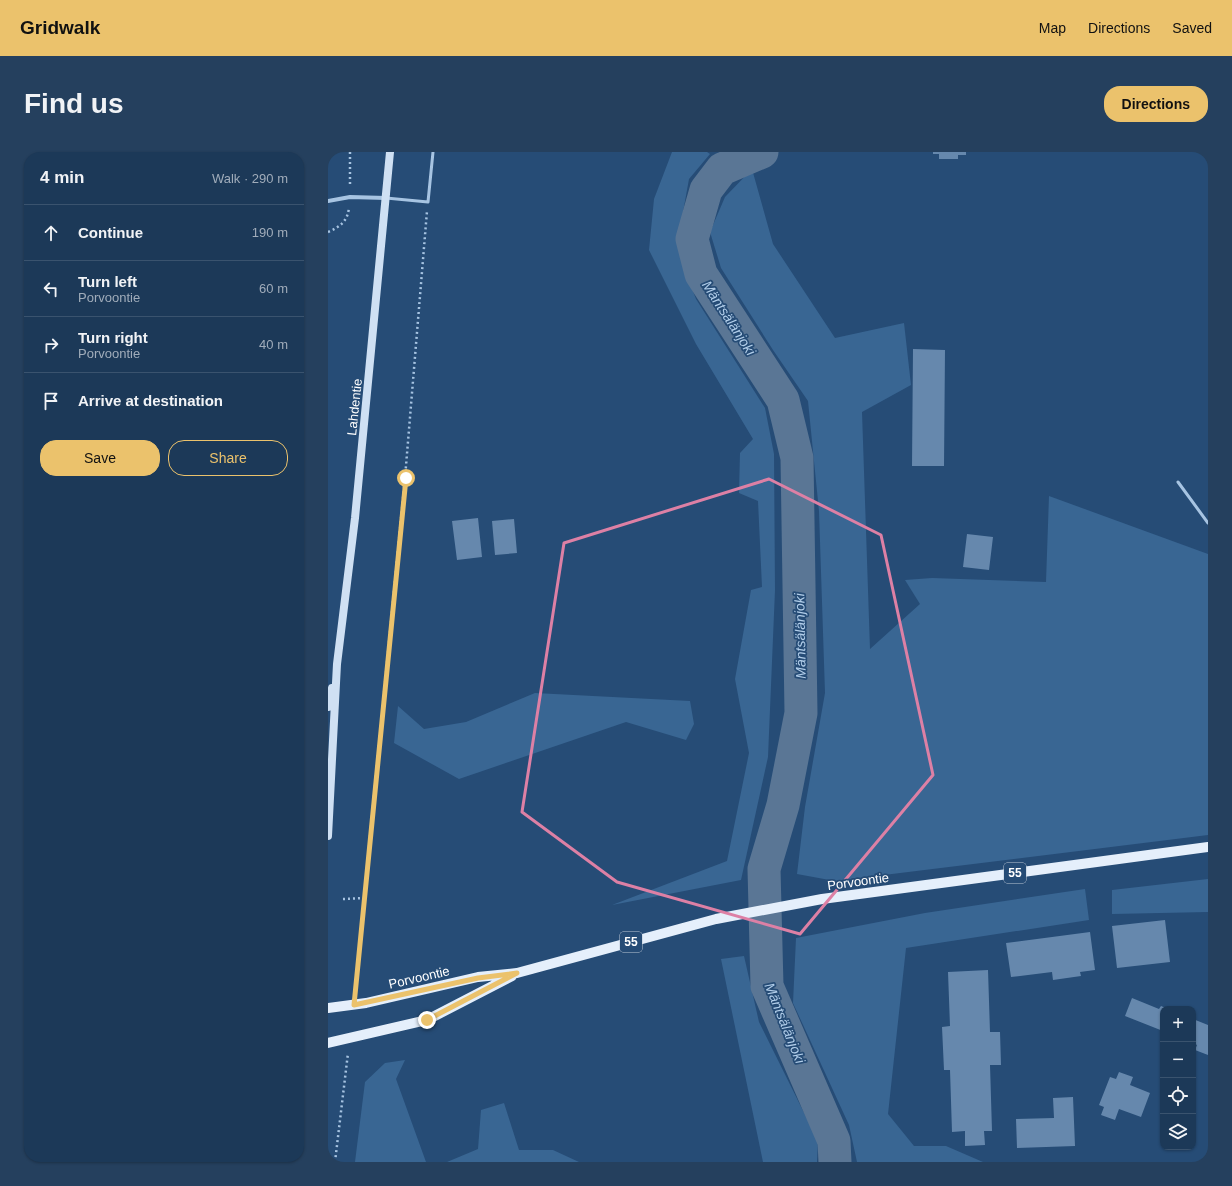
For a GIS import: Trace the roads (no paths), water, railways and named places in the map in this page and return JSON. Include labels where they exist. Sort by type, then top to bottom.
[{"type":"main road","name":"Lahdentie","points":[[328,836],[337,664],[356,504],[390,152]]},
{"type":"main road","name":"Lahdentie","points":[[328,707],[337,664]]},
{"type":"main road","name":"Porvoontie","points":[[328,1008],[354,1005],[478,978],[517,973],[716,919],[822,899],[1208,847]]},
{"type":"main road","name":"Porvoontie","points":[[328,1043],[427,1020],[517,973]]},
{"type":"street","points":[[328,201],[350,197],[386,198]]},
{"type":"lane","points":[[386,198],[428,202],[433,152]]},
{"type":"lane","points":[[1178,482],[1208,523]]},
{"type":"waterway","name":"Mäntsälänjoki","points":[[762,152],[722,169],[706,190],[692,239],[701,274],[783,400],[797,458],[801,713],[783,805],[764,869],[767,986],[834,1141],[835,1162]]}]
